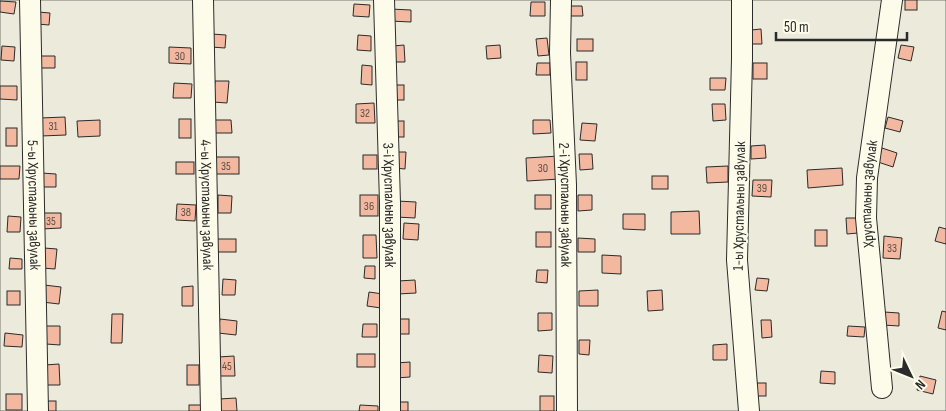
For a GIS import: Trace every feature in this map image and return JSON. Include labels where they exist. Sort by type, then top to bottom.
[{"type":"lane","name":"5-ы Хрустальны завулак","points":[[30,0],[38,411]]},
{"type":"lane","name":"4-ы Хрустальны завулак","points":[[203,0],[210,411]]},
{"type":"lane","name":"3-і Хрустальны завулак","points":[[384,0],[390,203],[390,411]]},
{"type":"lane","name":"2-і Хрустальны завулак","points":[[561,0],[560,53],[566,185],[566,411]]},
{"type":"lane","name":"1-ы Хрустальны завулак","points":[[742,0],[737,260],[749,411]]},
{"type":"lane","name":"Хрустальны завулак","points":[[882,388],[866,218],[867,178],[892,0]]},
{"type":"shaded area","points":[[0,0],[946,0],[946,411],[0,411]]},
{"type":"building","points":[[905,0],[917,0],[917,10],[905,10]]},
{"type":"building","points":[[0,1],[16,2],[14,14],[0,12]]},
{"type":"building","points":[[531,2],[545,2],[545,16],[530,16]]},
{"type":"building","points":[[354,4],[370,5],[369,17],[353,16]]},
{"type":"building","points":[[569,6],[582,6],[583,16],[569,16]]},
{"type":"building","points":[[390,9],[411,10],[411,22],[390,21]]},
{"type":"building","points":[[38,12],[50,13],[49,25],[37,24]]},
{"type":"building","points":[[761,29],[762,44],[752,44],[751,30]]},
{"type":"building","points":[[212,34],[226,35],[225,48],[211,47]]},
{"type":"building","points":[[358,35],[371,36],[371,51],[357,50]]},
{"type":"building","points":[[547,38],[549,55],[538,56],[536,39]]},
{"type":"building","points":[[577,39],[593,39],[593,51],[577,51]]},
{"type":"building","points":[[404,45],[405,62],[393,62],[393,46]]},
{"type":"building","points":[[500,45],[501,58],[487,59],[486,46]]},
{"type":"building","points":[[901,45],[914,47],[911,61],[898,58]]},
{"type":"building","points":[[2,46],[15,47],[14,61],[1,60]]},
{"type":"building","points":[[169,47],[191,48],[191,64],[169,63]]},
{"type":"building","points":[[40,56],[55,56],[55,68],[39,68]]},
{"type":"building","points":[[576,62],[587,62],[587,80],[576,80]]},
{"type":"building","points":[[537,63],[550,63],[550,75],[536,75]]},
{"type":"building","points":[[753,63],[767,63],[767,79],[753,79]]},
{"type":"building","points":[[362,65],[372,66],[372,85],[361,84]]},
{"type":"building","points":[[710,78],[726,78],[725,90],[710,90]]},
{"type":"building","points":[[215,81],[229,81],[227,103],[213,102]]},
{"type":"building","points":[[174,83],[192,84],[191,98],[173,98]]},
{"type":"building","points":[[392,85],[404,85],[404,100],[392,100]]},
{"type":"building","points":[[0,86],[17,86],[17,100],[0,99]]},
{"type":"building","points":[[374,103],[375,123],[356,123],[356,104]]},
{"type":"building","points":[[712,104],[725,104],[726,120],[713,121]]},
{"type":"building","points":[[65,117],[66,135],[41,136],[40,118]]},
{"type":"building","points":[[888,117],[903,121],[900,132],[885,128]]},
{"type":"building","points":[[179,119],[191,119],[191,138],[179,138]]},
{"type":"building","points":[[100,120],[100,136],[78,137],[77,121]]},
{"type":"building","points":[[213,120],[231,120],[232,133],[213,133]]},
{"type":"building","points":[[533,120],[550,120],[551,133],[533,134]]},
{"type":"building","points":[[391,121],[404,121],[404,137],[391,137]]},
{"type":"building","points":[[582,123],[597,124],[595,141],[580,140]]},
{"type":"building","points":[[6,128],[17,128],[17,146],[6,146]]},
{"type":"building","points":[[765,145],[766,158],[751,159],[751,146]]},
{"type":"building","points":[[882,148],[897,153],[893,167],[878,162]]},
{"type":"building","points":[[395,152],[406,152],[405,169],[394,168]]},
{"type":"building","points":[[579,154],[592,154],[593,169],[580,170]]},
{"type":"building","points":[[363,155],[377,155],[377,169],[363,169]]},
{"type":"building","points":[[559,156],[560,179],[527,181],[526,158]]},
{"type":"building","points":[[213,157],[239,157],[239,174],[213,174]]},
{"type":"building","points":[[176,162],[194,162],[194,174],[176,174]]},
{"type":"building","points":[[0,166],[20,166],[19,179],[0,179]]},
{"type":"building","points":[[728,166],[728,182],[707,183],[706,167]]},
{"type":"building","points":[[842,168],[843,185],[808,188],[807,170]]},
{"type":"building","points":[[41,173],[56,174],[56,187],[41,187]]},
{"type":"building","points":[[652,176],[668,176],[668,189],[652,189]]},
{"type":"building","points":[[753,180],[772,180],[771,197],[752,196]]},
{"type":"building","points":[[218,195],[232,196],[231,213],[218,213]]},
{"type":"building","points":[[360,195],[378,195],[378,216],[360,216]]},
{"type":"building","points":[[535,195],[551,195],[551,209],[535,209]]},
{"type":"building","points":[[578,195],[592,195],[592,210],[578,211]]},
{"type":"building","points":[[397,201],[416,202],[415,218],[396,217]]},
{"type":"building","points":[[177,204],[196,205],[195,221],[176,220]]},
{"type":"building","points":[[699,211],[700,234],[671,234],[671,212]]},
{"type":"building","points":[[40,213],[61,213],[61,228],[41,229]]},
{"type":"building","points":[[623,214],[645,214],[645,230],[623,229]]},
{"type":"building","points":[[8,216],[21,217],[20,232],[7,232]]},
{"type":"building","points":[[846,218],[858,218],[858,233],[847,234]]},
{"type":"building","points":[[404,223],[419,224],[418,240],[403,239]]},
{"type":"building","points":[[939,227],[946,229],[946,244],[935,241]]},
{"type":"building","points":[[815,230],[827,230],[827,246],[815,246]]},
{"type":"building","points":[[536,232],[551,232],[551,247],[536,247]]},
{"type":"building","points":[[363,235],[376,235],[377,258],[363,258]]},
{"type":"building","points":[[884,236],[902,238],[900,259],[883,258]]},
{"type":"building","points":[[578,238],[595,239],[595,252],[578,252]]},
{"type":"building","points":[[217,239],[236,239],[236,252],[217,252]]},
{"type":"building","points":[[44,248],[57,249],[55,269],[42,268]]},
{"type":"building","points":[[602,255],[621,256],[621,274],[602,273]]},
{"type":"building","points":[[10,258],[22,259],[22,269],[9,269]]},
{"type":"building","points":[[365,266],[375,266],[375,279],[364,278]]},
{"type":"building","points":[[537,270],[548,270],[547,283],[536,282]]},
{"type":"building","points":[[757,278],[769,279],[767,291],[755,290]]},
{"type":"building","points":[[223,279],[236,280],[235,295],[222,295]]},
{"type":"building","points":[[415,280],[416,293],[398,294],[398,281]]},
{"type":"building","points":[[44,285],[61,287],[59,304],[42,302]]},
{"type":"building","points":[[193,286],[193,306],[182,306],[182,287]]},
{"type":"building","points":[[598,290],[598,306],[579,306],[579,291]]},
{"type":"building","points":[[662,290],[663,310],[648,311],[647,291]]},
{"type":"building","points":[[7,291],[20,291],[20,305],[7,305]]},
{"type":"building","points":[[369,292],[383,294],[381,308],[367,306]]},
{"type":"building","points":[[942,311],[946,312],[946,330],[938,328]]},
{"type":"building","points":[[884,312],[899,313],[899,326],[883,325]]},
{"type":"building","points":[[538,313],[552,313],[552,330],[538,331]]},
{"type":"building","points":[[112,314],[123,314],[122,343],[111,343]]},
{"type":"building","points":[[220,319],[237,321],[236,335],[218,333]]},
{"type":"building","points":[[396,319],[409,319],[409,334],[396,334]]},
{"type":"building","points":[[761,320],[771,320],[772,337],[762,338]]},
{"type":"building","points":[[363,324],[377,324],[377,337],[362,337]]},
{"type":"building","points":[[46,326],[60,326],[60,345],[46,344]]},
{"type":"building","points":[[848,326],[865,327],[864,337],[847,336]]},
{"type":"building","points":[[5,333],[23,335],[22,347],[4,346]]},
{"type":"building","points":[[579,340],[590,340],[589,355],[579,354]]},
{"type":"building","points":[[727,344],[727,360],[713,360],[713,345]]},
{"type":"building","points":[[357,354],[375,354],[375,367],[357,367]]},
{"type":"building","points":[[539,355],[553,356],[552,373],[538,372]]},
{"type":"building","points":[[234,356],[235,376],[219,376],[218,357]]},
{"type":"building","points":[[410,362],[410,377],[396,378],[396,363]]},
{"type":"building","points":[[59,364],[60,385],[46,385],[45,365]]},
{"type":"building","points":[[187,365],[199,365],[199,385],[187,385]]},
{"type":"building","points":[[821,371],[835,372],[835,384],[820,383]]},
{"type":"building","points":[[920,376],[936,380],[933,394],[917,390]]},
{"type":"building","points":[[753,383],[766,383],[766,396],[753,396]]},
{"type":"building","points":[[6,394],[22,394],[22,410],[6,410]]},
{"type":"building","points":[[540,396],[554,396],[554,411],[540,411]]},
{"type":"building","points":[[236,398],[237,411],[220,411],[219,399]]},
{"type":"building","points":[[45,401],[56,401],[56,411],[45,411]]},
{"type":"building","points":[[395,402],[408,402],[408,411],[395,411]]},
{"type":"building","points":[[189,405],[202,405],[202,411],[189,411]]},
{"type":"building","points":[[360,405],[378,406],[378,411],[359,411]]}]
